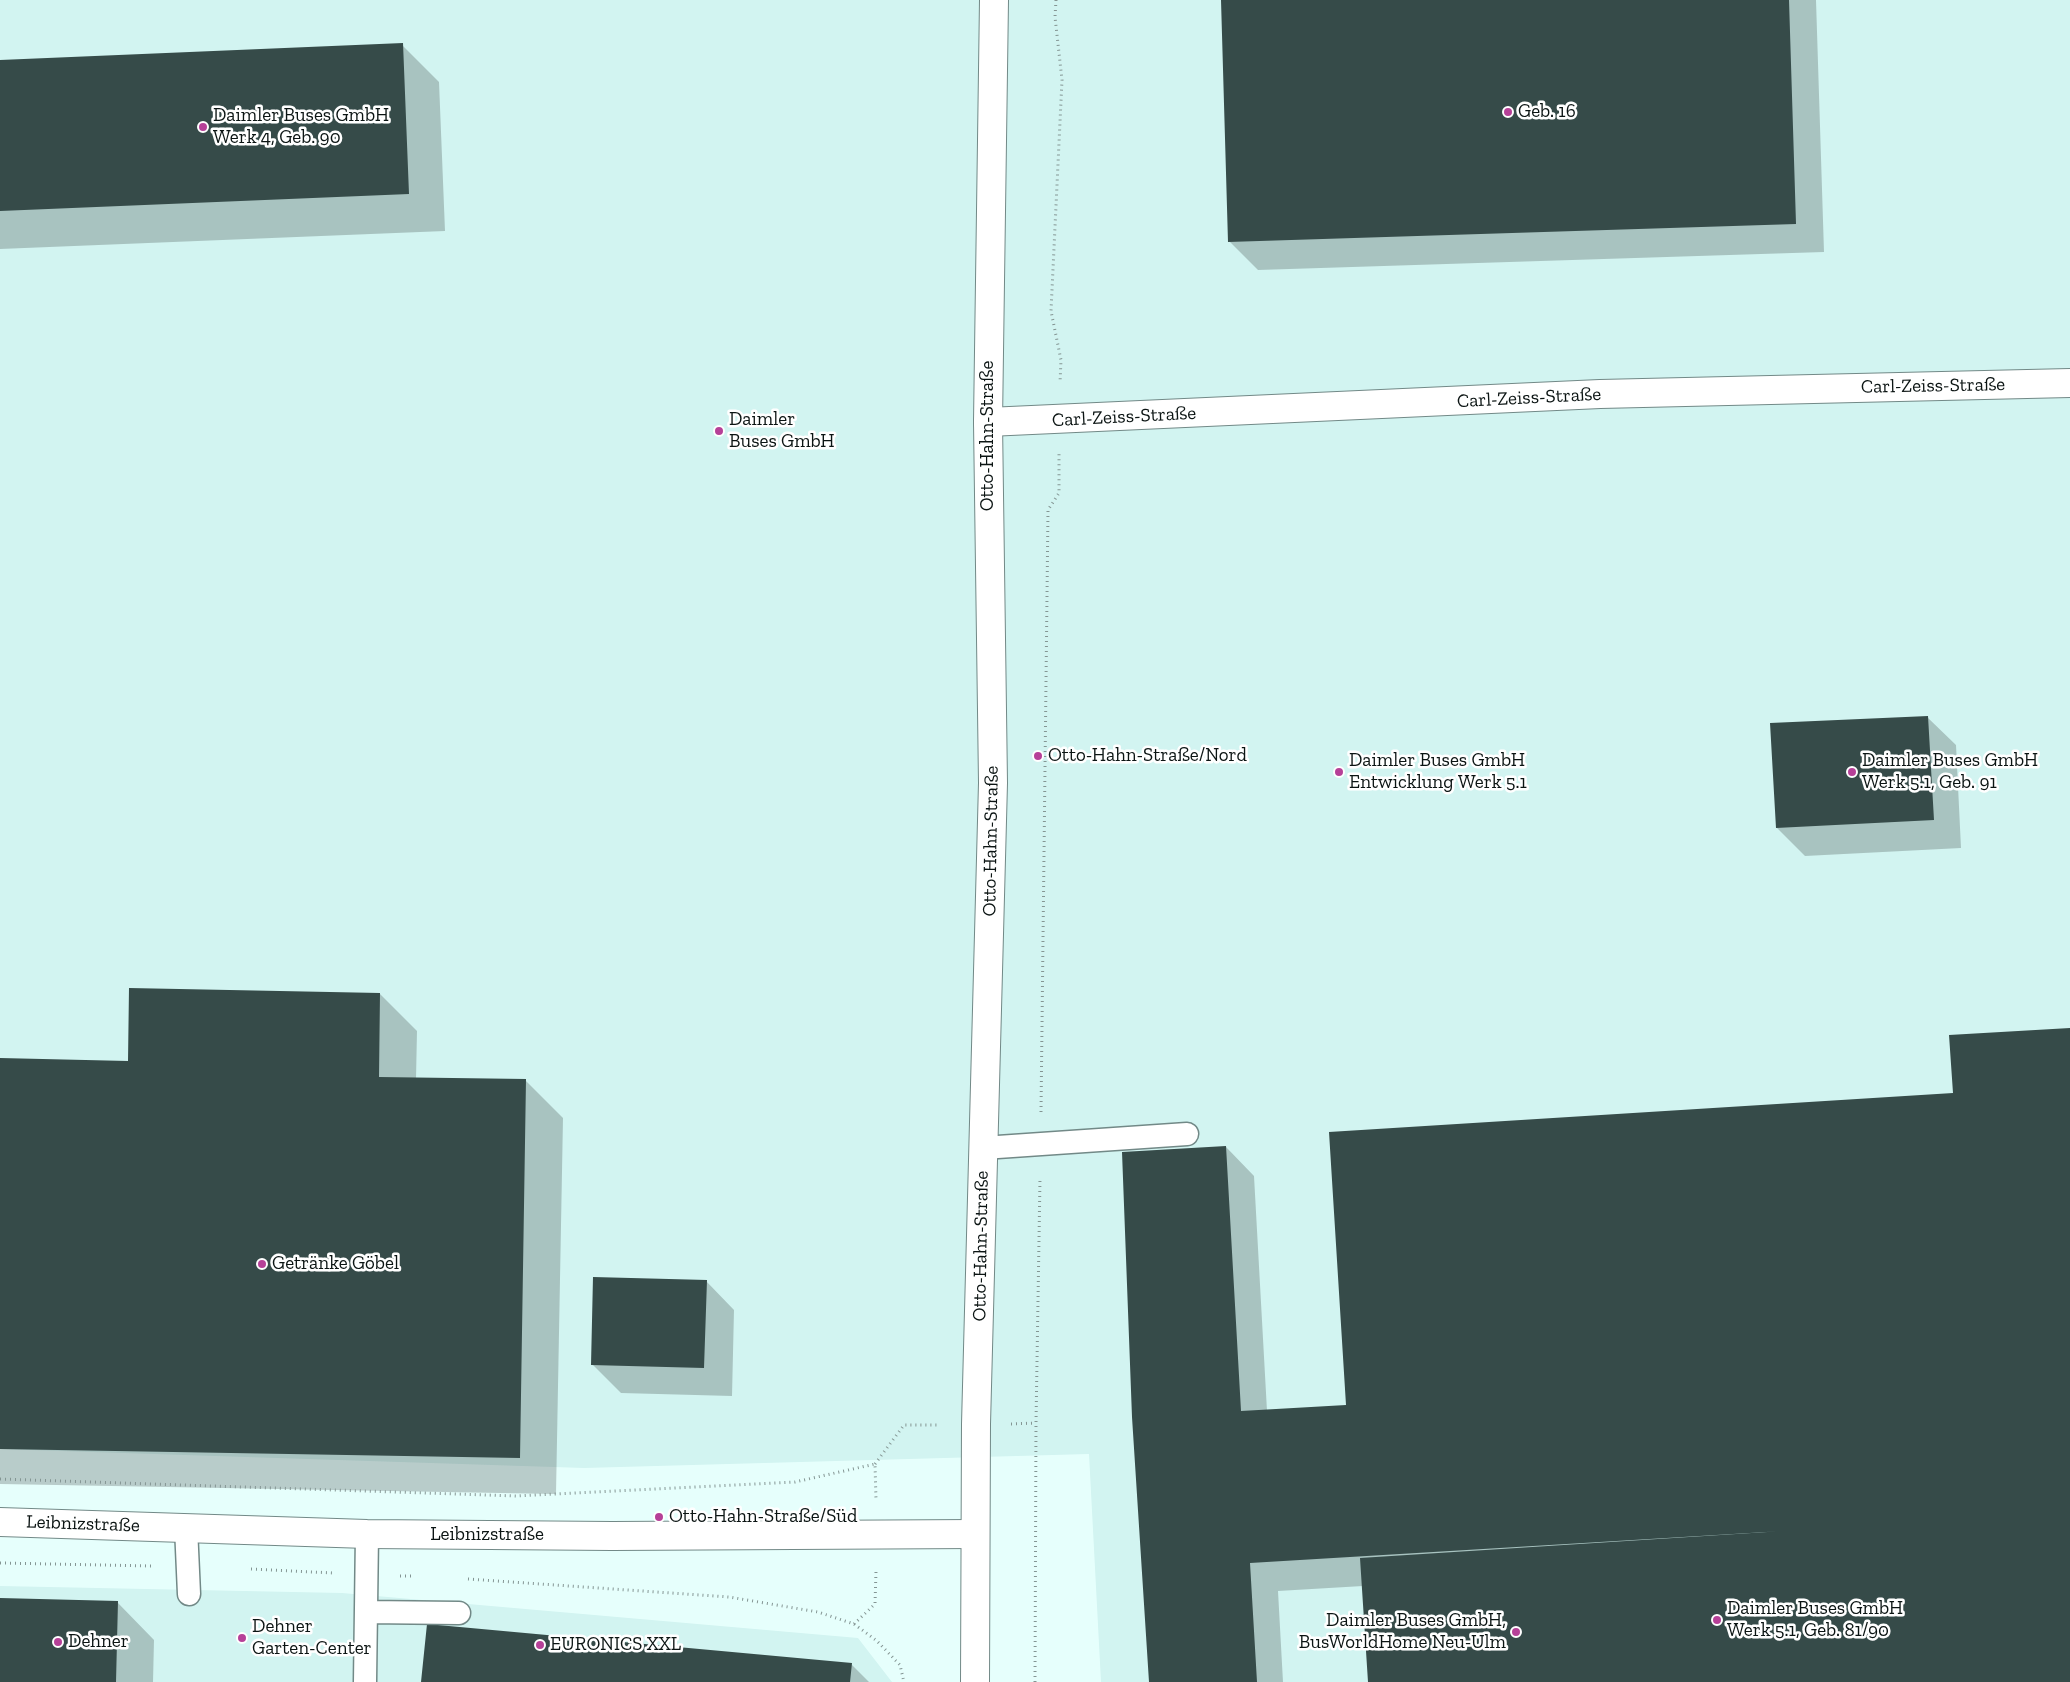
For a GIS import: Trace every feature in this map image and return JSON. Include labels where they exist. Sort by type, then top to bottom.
[{"type":"street","name":"Otto-Hahn-Straße","points":[[975,1682],[975,1534],[993,783],[988,422],[994,0]]},
{"type":"street","name":"Carl-Zeiss-Straße","points":[[988,422],[1600,394],[2070,383]]},
{"type":"street","name":"Leibnizstraße","points":[[0,1522],[367,1534],[612,1536],[975,1534]]},
{"type":"lane","points":[[983,1148],[1187,1134]]},
{"type":"lane","points":[[186,1527],[189,1594]]},
{"type":"lane","points":[[365,1682],[367,1534]]},
{"type":"lane","points":[[366,1612],[459,1613]]},
{"type":"path","points":[[1035,1682],[1036,1433],[1048,510],[1059,493],[1061,360],[1051,311],[1062,80],[1055,17],[1056,0]]},
{"type":"shaded area","points":[[0,0],[2070,0],[2070,1682],[1101,1682],[1089,1454],[584,1468],[0,1449]]},
{"type":"shaded area","points":[[0,1586],[342,1593],[858,1638],[892,1682],[0,1682]]},
{"type":"building","name":"Geb. 16","points":[[1221,0],[1789,0],[1796,224],[1228,242]]},
{"type":"building","name":"Daimler Buses GmbH Werk 4, Geb. 90","points":[[403,43],[409,194],[0,211],[0,60]]},
{"type":"building","name":"Daimler Buses GmbH Werk 5.1, Geb. 91","points":[[1928,716],[1934,820],[1776,828],[1770,723]]},
{"type":"building","name":"Getränke Göbel","points":[[129,988],[380,993],[379,1077],[526,1079],[520,1458],[0,1449],[0,1058],[128,1061]]},
{"type":"building","points":[[2070,1028],[2070,1682],[1368,1682],[1360,1558],[1783,1531],[1250,1563],[1257,1682],[1149,1682],[1132,1417],[1122,1152],[1226,1146],[1241,1411],[1346,1405],[1329,1132],[1953,1093],[1949,1035]]},
{"type":"building","points":[[593,1277],[707,1280],[704,1368],[591,1365]]},
{"type":"building","name":"Dehner","points":[[0,1598],[118,1601],[116,1682],[0,1682]]},
{"type":"building","name":"EURONICS XXL","points":[[427,1624],[852,1663],[850,1682],[421,1682]]},
{"type":"place","name":"Geb. 16","points":[[1508,112]]},
{"type":"place","name":"Daimler Buses GmbH Werk 4, Geb. 90","points":[[203,127]]},
{"type":"place","name":"Daimler Buses GmbH","points":[[719,431]]},
{"type":"place","name":"Otto-Hahn-Straße/Nord","points":[[1038,756]]},
{"type":"place","name":"Daimler Buses GmbH Entwicklung Werk 5.1","points":[[1339,772]]},
{"type":"place","name":"Daimler Buses GmbH Werk 5.1, Geb. 91","points":[[1852,772]]},
{"type":"place","name":"Getränke Göbel","points":[[262,1264]]},
{"type":"place","name":"Otto-Hahn-Straße/Süd","points":[[659,1517]]},
{"type":"place","name":"Daimler Buses GmbH Werk 5.1, Geb. 81/90","points":[[1717,1620]]},
{"type":"place","name":"Daimler Buses GmbH, BusWorldHome Neu-Ulm","points":[[1516,1632]]},
{"type":"place","name":"Dehner Garten-Center","points":[[242,1638]]},
{"type":"place","name":"Dehner","points":[[58,1642]]},
{"type":"place","name":"EURONICS XXL","points":[[540,1645]]}]
